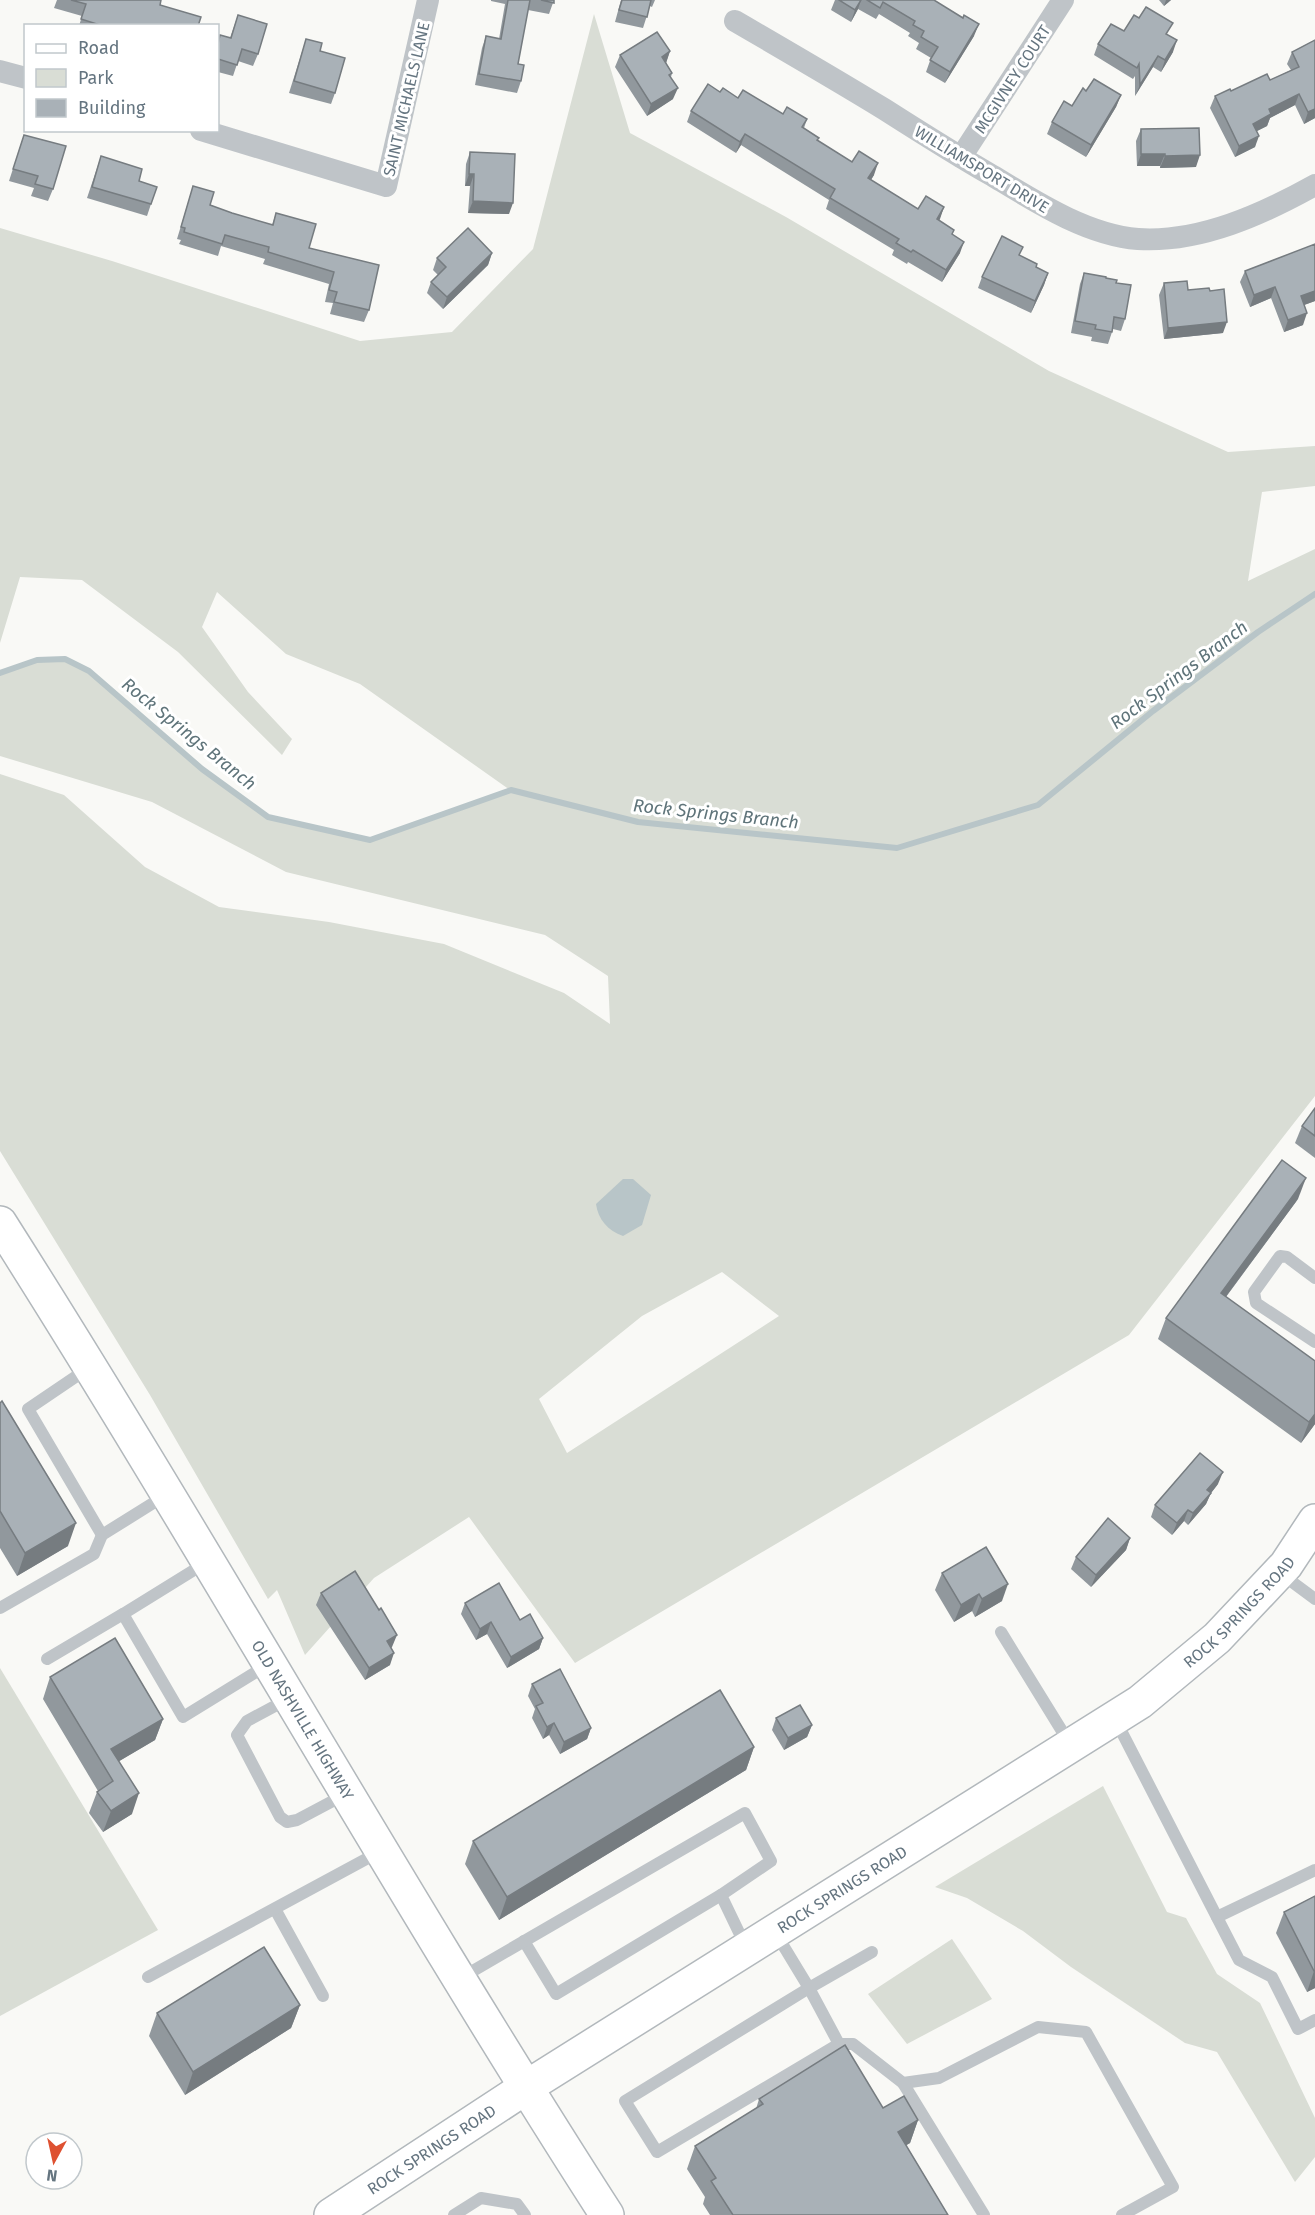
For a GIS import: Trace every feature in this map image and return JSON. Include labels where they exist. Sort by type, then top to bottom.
[{"type":"street","name":"SAINT MICHAELS LANE","points":[[208,132],[386,186],[428,0]]},
{"type":"street","name":"MCGIVNEY COURT","points":[[961,157],[1063,0]]},
{"type":"street","name":"WILLIAMSPORT DRIVE","points":[[735,21],[850,88],[1048,210],[1110,234],[1138,239],[1167,238],[1209,230],[1250,217],[1315,185]]},
{"type":"street","points":[[0,71],[24,77]]},
{"type":"street","name":"OLD NASHVILLE HIGHWAY","points":[[0,1223],[208,1561],[525,2088],[607,2215]]},
{"type":"street","name":"ROCK SPRINGS ROAD","points":[[331,2215],[525,2088],[1140,1702],[1217,1638],[1279,1572],[1315,1521]]},
{"type":"lane","points":[[1315,1278],[1287,1257],[1281,1256],[1254,1292],[1256,1303],[1315,1342]]},
{"type":"lane","points":[[90,1367],[28,1409],[102,1535]]},
{"type":"lane","points":[[0,1608],[94,1554],[102,1535],[167,1495]]},
{"type":"lane","points":[[47,1659],[208,1561]]},
{"type":"lane","points":[[1279,1572],[1315,1599]]},
{"type":"lane","points":[[123,1614],[183,1717],[270,1664]]},
{"type":"lane","points":[[1001,1632],[1070,1745]]},
{"type":"lane","points":[[291,1698],[247,1721],[237,1735],[280,1817],[287,1822],[297,1820],[347,1794]]},
{"type":"lane","points":[[1114,1718],[1239,1960],[1272,1977],[1298,2029],[1315,2020]]},
{"type":"lane","points":[[459,1979],[524,1941],[745,1813],[771,1861],[721,1895],[556,1994],[524,1941]]},
{"type":"lane","points":[[148,1977],[382,1850]]},
{"type":"lane","points":[[1217,1917],[1315,1870]]},
{"type":"lane","points":[[721,1895],[747,1948]]},
{"type":"lane","points":[[275,1909],[323,1996]]},
{"type":"lane","points":[[774,1931],[809,1988],[839,2044]]},
{"type":"lane","points":[[872,1952],[625,2101],[657,2152],[839,2044],[853,2044],[903,2083],[984,2215]]},
{"type":"lane","points":[[903,2083],[939,2078],[1038,2027],[1086,2032],[1173,2187],[1122,2215]]},
{"type":"lane","points":[[454,2215],[481,2198],[518,2204],[525,2215]]},
{"type":"green space","points":[[594,14],[630,133],[786,217],[1049,371],[1228,452],[1315,446],[1315,486],[1262,492],[1248,581],[1315,549],[1315,1096],[1129,1335],[575,1663],[469,1517],[374,1578],[305,1655],[277,1590],[268,1599],[150,1395],[0,1151],[0,774],[64,795],[145,867],[219,907],[329,922],[444,944],[564,993],[610,1024],[608,976],[545,935],[286,872],[152,802],[0,756],[0,673],[37,660],[65,659],[89,671],[202,769],[268,817],[370,840],[510,790],[360,684],[286,654],[217,592],[202,627],[248,692],[292,739],[282,755],[178,652],[82,580],[20,577],[0,643],[0,228],[112,261],[360,341],[452,332],[533,249]],"holes":[[[722,1272],[779,1316],[567,1453],[539,1399],[642,1316]]]},
{"type":"green space","points":[[0,1668],[158,1930],[0,2016]]},
{"type":"green space","points":[[1103,1786],[1167,1912],[1186,1918],[1217,1974],[1260,2003],[1315,2118],[1315,2157],[1295,2182],[1217,2052],[1185,2043],[1071,1967],[1023,1931],[967,1898],[935,1887]]},
{"type":"green space","points":[[952,1939],[992,1999],[907,2044],[868,1994]]},
{"type":"shaded area","points":[[623,1179],[633,1179],[651,1195],[642,1225],[623,1236],[605,1224],[596,1204]]},
{"type":"building","points":[[71,0],[161,0],[160,5],[201,17],[199,24],[97,24],[81,19],[86,4]]},
{"type":"building","points":[[508,0],[530,0],[518,64],[524,65],[521,81],[479,74],[486,36],[501,39]]},
{"type":"building","points":[[622,0],[651,0],[647,17],[619,10]]},
{"type":"building","points":[[839,0],[861,0],[855,10]]},
{"type":"building","points":[[867,0],[934,0],[963,18],[964,15],[979,24],[950,72],[930,60],[938,47],[921,37],[924,31],[913,25],[915,21],[883,2],[880,8]]},
{"type":"building","points":[[1146,7],[1173,23],[1166,34],[1177,40],[1165,60],[1158,56],[1140,85],[1139,64],[1137,68],[1098,44],[1111,24],[1124,31],[1134,15],[1139,18]]},
{"type":"building","points":[[238,15],[267,24],[258,54],[242,49],[237,65],[219,59],[220,35],[231,38]]},
{"type":"building","points":[[657,32],[670,51],[662,57],[672,73],[669,75],[678,88],[651,104],[620,55]]},
{"type":"building","points":[[306,39],[322,43],[320,51],[345,58],[335,93],[294,81]]},
{"type":"building","points":[[1315,40],[1315,109],[1308,112],[1299,94],[1269,109],[1271,114],[1253,124],[1259,136],[1239,146],[1215,96],[1267,74],[1270,80],[1299,67],[1292,52]]},
{"type":"building","points":[[1094,79],[1121,95],[1091,145],[1052,122],[1064,101],[1072,106],[1083,88],[1086,91]]},
{"type":"building","points":[[708,84],[720,92],[723,88],[738,98],[743,90],[783,114],[787,107],[807,119],[802,127],[819,138],[817,140],[852,162],[859,151],[878,163],[868,178],[918,209],[926,196],[944,207],[937,219],[954,230],[952,234],[964,242],[946,270],[913,250],[911,252],[896,243],[899,239],[830,198],[835,189],[745,134],[740,142],[691,111]]},
{"type":"building","points":[[1199,128],[1200,155],[1141,154],[1141,129]]},
{"type":"building","points":[[24,135],[66,146],[53,189],[35,184],[38,176],[13,169]]},
{"type":"building","points":[[470,152],[515,154],[513,203],[473,201],[474,174],[469,174]]},
{"type":"building","points":[[101,156],[142,169],[139,181],[157,187],[151,204],[92,187]]},
{"type":"building","points":[[193,186],[214,192],[210,205],[232,213],[273,225],[276,213],[316,224],[309,248],[379,265],[369,310],[334,302],[337,292],[329,290],[334,272],[268,252],[269,247],[225,235],[222,244],[184,232],[185,228],[181,227]]},
{"type":"building","points":[[468,228],[492,253],[447,297],[431,282],[446,267],[437,258]]},
{"type":"building","points":[[1002,236],[1023,247],[1019,255],[1037,264],[1036,267],[1048,273],[1035,301],[982,277]]},
{"type":"building","points":[[1315,244],[1315,291],[1301,296],[1307,313],[1288,320],[1275,287],[1254,295],[1245,271]]},
{"type":"building","points":[[1084,273],[1131,285],[1125,319],[1114,317],[1112,332],[1095,329],[1096,325],[1075,321]]},
{"type":"building","points":[[1187,281],[1188,290],[1224,289],[1227,322],[1168,328],[1164,283]]},
{"type":"building","points":[[1315,1108],[1315,1136],[1302,1126]]},
{"type":"building","points":[[1282,1160],[1306,1178],[1221,1293],[1315,1361],[1315,1414],[1309,1422],[1166,1318]]},
{"type":"building","points":[[2,1401],[76,1523],[25,1553],[0,1511],[0,1403]]},
{"type":"building","points":[[1200,1453],[1223,1472],[1207,1490],[1211,1493],[1193,1513],[1188,1510],[1177,1523],[1155,1505]]},
{"type":"building","points":[[1108,1518],[1130,1538],[1096,1575],[1076,1557]]},
{"type":"building","points":[[986,1547],[1008,1584],[982,1599],[979,1594],[961,1605],[942,1573]]},
{"type":"building","points":[[355,1571],[397,1635],[387,1641],[394,1653],[369,1668],[321,1593]]},
{"type":"building","points":[[499,1583],[520,1620],[530,1614],[543,1638],[511,1657],[491,1622],[480,1629],[465,1603]]},
{"type":"building","points":[[115,1638],[163,1719],[111,1749],[139,1793],[111,1811],[97,1792],[113,1781],[50,1677]]},
{"type":"building","points":[[560,1669],[591,1728],[564,1742],[554,1723],[547,1727],[536,1706],[543,1703],[532,1684]]},
{"type":"building","points":[[720,1690],[754,1747],[507,1897],[473,1841]]},
{"type":"building","points":[[800,1705],[812,1725],[788,1738],[776,1718]]},
{"type":"building","points":[[1315,1896],[1315,1971],[1314,1971],[1284,1912]]},
{"type":"building","points":[[264,1947],[300,2005],[193,2072],[157,2013]]},
{"type":"building","points":[[845,2045],[883,2108],[904,2096],[918,2120],[898,2132],[948,2215],[733,2215],[711,2181],[716,2178],[695,2146],[763,2104],[759,2099]]},
{"type":"waterway","name":"Rock Springs Branch","points":[[0,673],[37,660],[65,659],[89,671],[202,769],[268,817],[370,840],[511,790],[638,822],[897,848],[1038,805],[1153,711],[1258,632],[1315,594]]}]
